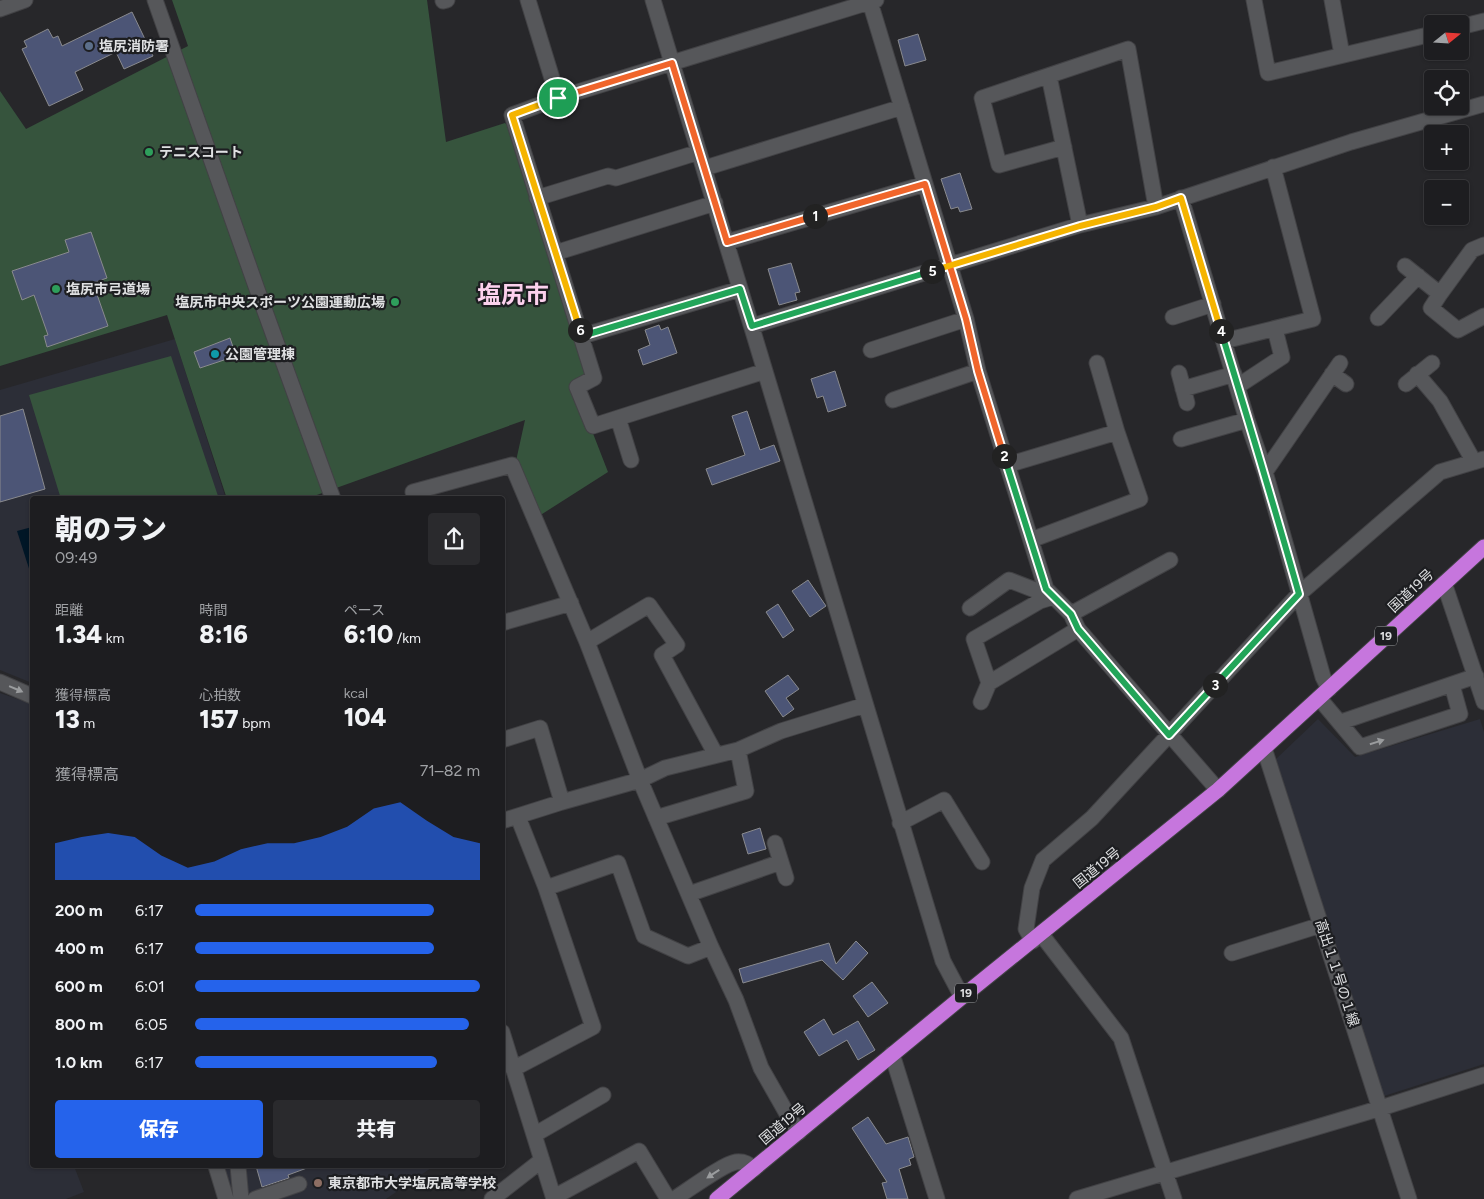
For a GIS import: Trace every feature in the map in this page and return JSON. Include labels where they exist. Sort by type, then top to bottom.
[{"type":"highway","name":"国道19号","points":[[717,1199],[892,1054],[1218,790],[1484,547]]},
{"type":"street","points":[[0,9],[24,0]]},
{"type":"street","points":[[155,0],[332,496]]},
{"type":"street","points":[[528,0],[558,98]]},
{"type":"street","points":[[654,0],[900,823],[943,961],[962,997]]},
{"type":"street","points":[[1254,0],[1268,73],[1424,36]]},
{"type":"street","points":[[1332,0],[1342,55]]},
{"type":"street","points":[[765,371],[593,426],[577,387],[594,378],[512,115],[558,98],[864,2],[902,107],[966,319],[978,371],[1046,589],[1071,614],[1078,629],[1218,790]]},
{"type":"street","points":[[1469,25],[1484,21]]},
{"type":"street","points":[[1064,146],[999,165],[982,98],[1128,49],[1156,207]]},
{"type":"street","points":[[1049,76],[1080,226]]},
{"type":"street","points":[[752,326],[1080,226],[1156,207],[1351,142],[1484,104]]},
{"type":"street","points":[[705,168],[902,107]]},
{"type":"street","points":[[538,198],[608,176],[616,178],[699,152]]},
{"type":"street","points":[[1224,341],[1313,319],[1273,167]]},
{"type":"street","points":[[727,242],[925,184]]},
{"type":"street","points":[[1181,198],[1264,472],[1323,677],[1324,693],[1341,722],[1360,747],[1460,714],[1452,685]]},
{"type":"street","points":[[555,253],[715,203]]},
{"type":"street","points":[[1484,245],[1472,250],[1431,308],[1458,330],[1484,316]]},
{"type":"street","points":[[1405,266],[1440,294]]},
{"type":"street","points":[[1378,318],[1418,276]]},
{"type":"street","points":[[582,336],[740,289]]},
{"type":"street","points":[[1173,317],[1213,304]]},
{"type":"street","points":[[871,350],[966,319]]},
{"type":"street","points":[[1179,373],[1185,396],[1236,380],[1282,358],[1274,329]]},
{"type":"street","points":[[1031,540],[1140,499],[1096,363]]},
{"type":"street","points":[[1174,1199],[1121,1038],[1037,938],[1026,929],[1032,888],[1043,860],[1092,818],[1299,594],[1440,472],[1479,461],[1440,401],[1411,379],[1432,364]]},
{"type":"street","points":[[1264,472],[1336,368],[1346,384]]},
{"type":"street","points":[[893,400],[978,371]]},
{"type":"street","points":[[618,418],[630,460]]},
{"type":"street","points":[[1181,439],[1247,420]]},
{"type":"street","points":[[1007,465],[1117,432]]},
{"type":"street","points":[[415,496],[414,492],[512,465],[587,642],[640,780],[711,947],[736,1000],[761,1068],[790,1120],[799,1132]]},
{"type":"street","points":[[1071,614],[1170,560]]},
{"type":"street","points":[[970,608],[1009,580],[1053,597]]},
{"type":"street","points":[[1444,583],[1484,702]]},
{"type":"street","points":[[989,683],[974,640],[1040,601],[1053,597]]},
{"type":"street","points":[[505,622],[571,603]]},
{"type":"street","points":[[587,642],[649,605],[677,645],[662,655],[716,756]]},
{"type":"street","points":[[981,702],[989,683],[1078,629]]},
{"type":"street","points":[[1341,722],[1476,676]]},
{"type":"street","points":[[0,682],[30,695]]},
{"type":"street","points":[[505,820],[640,780],[665,768],[738,750],[781,730],[865,705]]},
{"type":"street","points":[[505,739],[540,728],[562,802]]},
{"type":"street","name":"高出１１号の１線","points":[[1264,748],[1410,1199]]},
{"type":"street","points":[[656,818],[746,791],[738,750]]},
{"type":"street","points":[[900,823],[944,800],[982,862]]},
{"type":"street","points":[[513,1069],[593,1027],[546,888],[518,817]]},
{"type":"street","points":[[775,843],[786,878]]},
{"type":"street","points":[[689,894],[781,862]]},
{"type":"street","points":[[546,888],[618,863],[644,936],[688,956],[711,947]]},
{"type":"street","points":[[1232,953],[1322,925]]},
{"type":"street","points":[[505,1042],[554,1198],[640,1151],[668,1199]]},
{"type":"street","points":[[892,1054],[937,1199]]},
{"type":"street","points":[[1077,1199],[1381,1108],[1484,1075]]},
{"type":"street","points":[[534,1135],[603,1095]]},
{"type":"street","points":[[492,1199],[542,1160]]},
{"type":"street","points":[[674,1199],[724,1167],[736,1162],[747,1162],[754,1169]]},
{"type":"street","points":[[217,1168],[226,1199]]},
{"type":"street","points":[[238,1168],[241,1199]]},
{"type":"street","points":[[255,1199],[298,1184]]},
{"type":"shaded area","points":[[175,339],[225,496],[30,496],[30,682],[0,670],[0,390]]},
{"type":"shaded area","points":[[0,693],[30,703],[30,1168],[75,1168],[84,1192],[66,1199],[0,1199]]},
{"type":"shaded area","points":[[1318,719],[1355,757],[1480,719],[1484,732],[1484,1064],[1384,1096],[1276,759]]},
{"type":"shaded area","name":"東京都市大学塩尻高等学校","points":[[222,1168],[431,1168],[386,1199],[231,1199]]},
{"type":"green space","points":[[172,0],[427,0],[446,142],[505,123],[512,130],[589,372],[573,382],[608,472],[539,516],[516,461],[525,420],[314,496],[226,496],[167,315],[0,366],[0,91],[26,129],[188,46]]},
{"type":"green space","points":[[171,356],[218,496],[60,496],[29,395]]},
{"type":"water","points":[[30,528],[30,572],[17,531]]},
{"type":"building","points":[[132,12],[153,56],[124,69],[116,52],[75,72],[83,90],[49,106],[22,49],[27,47],[24,41],[48,29],[53,38],[58,36],[62,46]]},
{"type":"building","points":[[918,34],[926,60],[905,66],[898,40]]},
{"type":"building","points":[[960,173],[972,209],[960,212],[958,207],[951,209],[941,179]]},
{"type":"building","name":"塩尻市弓道場","points":[[91,232],[107,278],[93,283],[108,326],[47,347],[44,336],[48,335],[34,295],[22,300],[12,271],[69,252],[65,240]]},
{"type":"building","points":[[791,263],[800,292],[795,293],[797,300],[779,305],[768,269]]},
{"type":"building","points":[[659,325],[661,330],[668,327],[677,353],[643,365],[638,350],[650,345],[645,330]]},
{"type":"building","name":"公園管理棟","points":[[230,338],[236,356],[200,368],[194,352]]},
{"type":"building","points":[[835,371],[846,406],[828,412],[823,396],[817,398],[811,379]]},
{"type":"building","points":[[23,409],[45,489],[0,502],[0,416]]},
{"type":"building","points":[[747,411],[760,450],[774,445],[780,461],[712,485],[706,469],[745,455],[732,416]]},
{"type":"building","points":[[808,580],[826,606],[810,617],[792,591]]},
{"type":"building","points":[[778,604],[794,630],[783,638],[766,612]]},
{"type":"building","points":[[788,675],[799,689],[786,698],[794,709],[783,717],[765,691]]},
{"type":"building","points":[[760,828],[766,849],[748,854],[742,834]]},
{"type":"building","points":[[856,941],[868,953],[843,980],[822,960],[743,983],[739,969],[829,943],[836,964]]},
{"type":"building","points":[[872,982],[888,1003],[868,1017],[853,996]]},
{"type":"building","points":[[824,1019],[833,1035],[858,1021],[875,1050],[858,1060],[847,1040],[819,1056],[804,1032]]},
{"type":"building","points":[[868,1117],[886,1144],[908,1137],[914,1157],[909,1159],[911,1165],[899,1169],[908,1199],[887,1199],[882,1183],[887,1182],[852,1128]]},
{"type":"building","points":[[257,1168],[307,1168],[288,1175],[289,1178],[262,1187]]},
{"type":"place","name":"塩尻消防署","points":[[89,46]]},
{"type":"place","name":"テニスコート","points":[[149,152]]},
{"type":"place","name":"塩尻市弓道場","points":[[56,289]]},
{"type":"place","name":"塩尻市中央スポーツ公園運動広場","points":[[395,302]]},
{"type":"place","name":"公園管理棟","points":[[215,354]]},
{"type":"place","name":"東京都市大学塩尻高等学校","points":[[318,1183]]},
{"type":"district","name":"塩尻市","points":[[513,294]]},
{"type":"route","points":[[558,98],[512,115],[582,336],[740,289],[752,326],[950,266],[1080,226],[1156,207],[1181,198],[1299,594],[1169,735],[1078,629],[1071,614],[1046,589],[978,371],[966,319],[950,266],[925,184],[727,242],[672,63],[558,98]]}]
